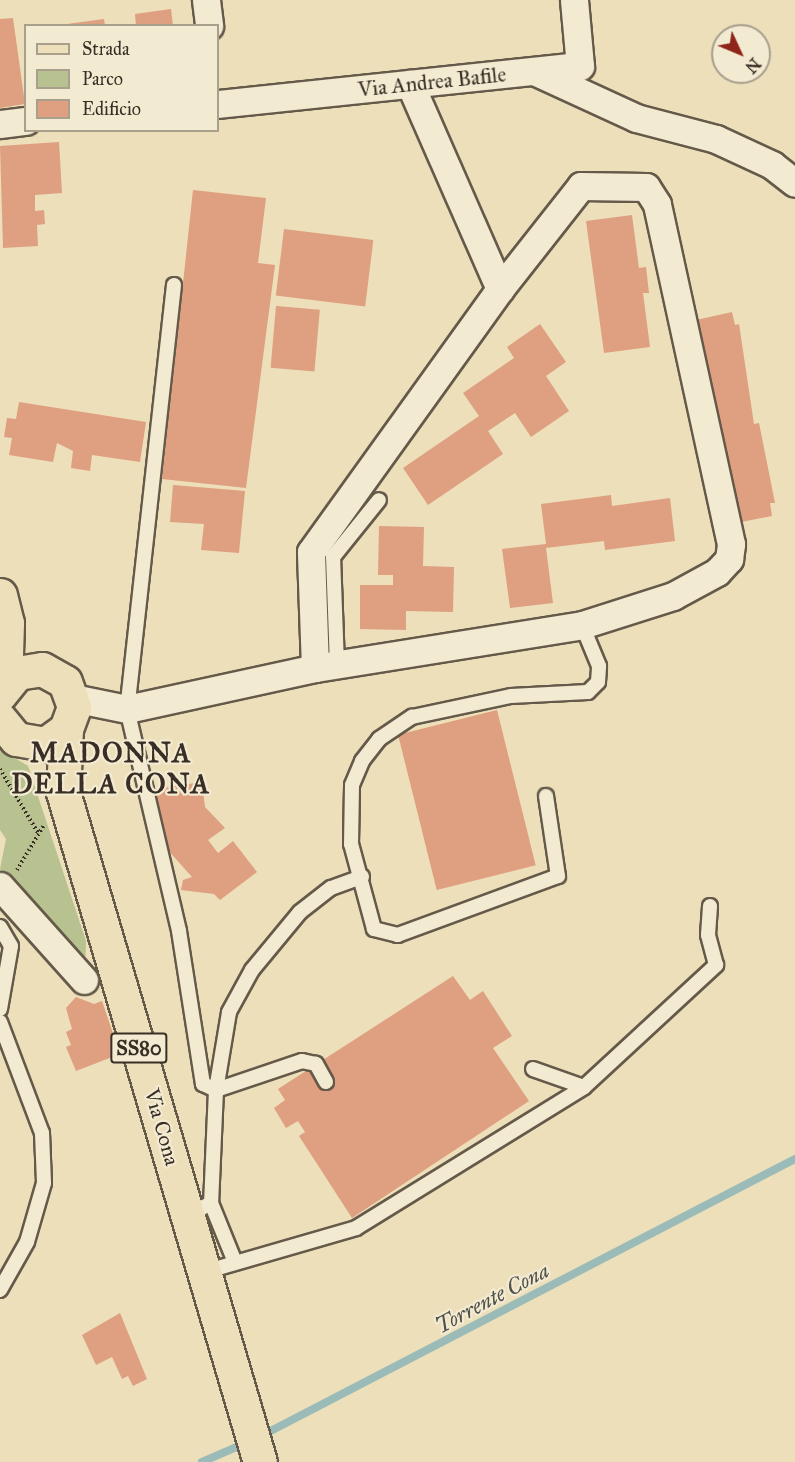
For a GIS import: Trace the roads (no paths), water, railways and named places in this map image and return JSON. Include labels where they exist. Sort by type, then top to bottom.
[{"type":"main road","points":[[4,609],[42,669]]},
{"type":"main road","points":[[2,689],[4,609]]},
{"type":"main road","points":[[2,689],[17,673],[42,669],[59,676],[70,714],[53,741],[28,744]]},
{"type":"main road","name":"Via Cona","points":[[63,792],[70,714]]},
{"type":"main road","name":"SS80","points":[[0,719],[7,731],[28,744]]},
{"type":"main road","name":"Via Cona","points":[[28,744],[63,792],[199,1210],[204,1272],[260,1462]]},
{"type":"street","points":[[206,0],[209,24]]},
{"type":"street","name":"Via Andrea Bafile","points":[[219,103],[580,66],[574,0]]},
{"type":"street","points":[[533,71],[636,118],[716,140],[772,165],[795,183]]},
{"type":"street","points":[[410,84],[500,289]]},
{"type":"street","points":[[0,124],[24,121]]},
{"type":"street","points":[[70,714],[127,709],[326,666],[582,625],[673,596],[717,572],[729,559],[731,544],[659,215],[646,187],[581,186],[500,289],[311,552],[326,666]]},
{"type":"street","points":[[2,889],[84,980]]},
{"type":"lane","points":[[174,285],[127,709],[179,931],[203,1084],[216,1089],[302,1061],[316,1064],[326,1082]]},
{"type":"lane","points":[[326,666],[333,557],[379,500]]},
{"type":"lane","points":[[546,796],[558,876],[398,935],[374,929],[362,877],[351,844],[352,785],[379,739],[412,717],[453,705],[511,696],[588,692],[598,682],[599,666],[582,625]]},
{"type":"lane","points":[[235,1262],[199,1210],[229,1012],[252,970],[300,912],[331,888],[362,877]]},
{"type":"lane","points":[[204,1272],[356,1228],[584,1087],[716,965],[708,935],[710,906]]},
{"type":"lane","points":[[0,927],[11,946],[0,1009]]},
{"type":"lane","points":[[0,1022],[42,1133],[44,1183],[27,1242],[0,1290]]},
{"type":"lane","points":[[533,1069],[584,1087]]},
{"type":"waterway","name":"Torrente Cona","points":[[261,1436],[795,1159]]},
{"type":"waterway","name":"Torrente Cona","points":[[202,1462],[248,1442]]},
{"type":"district","name":"MADONNA DELLA CONA","points":[[111,768]]}]
